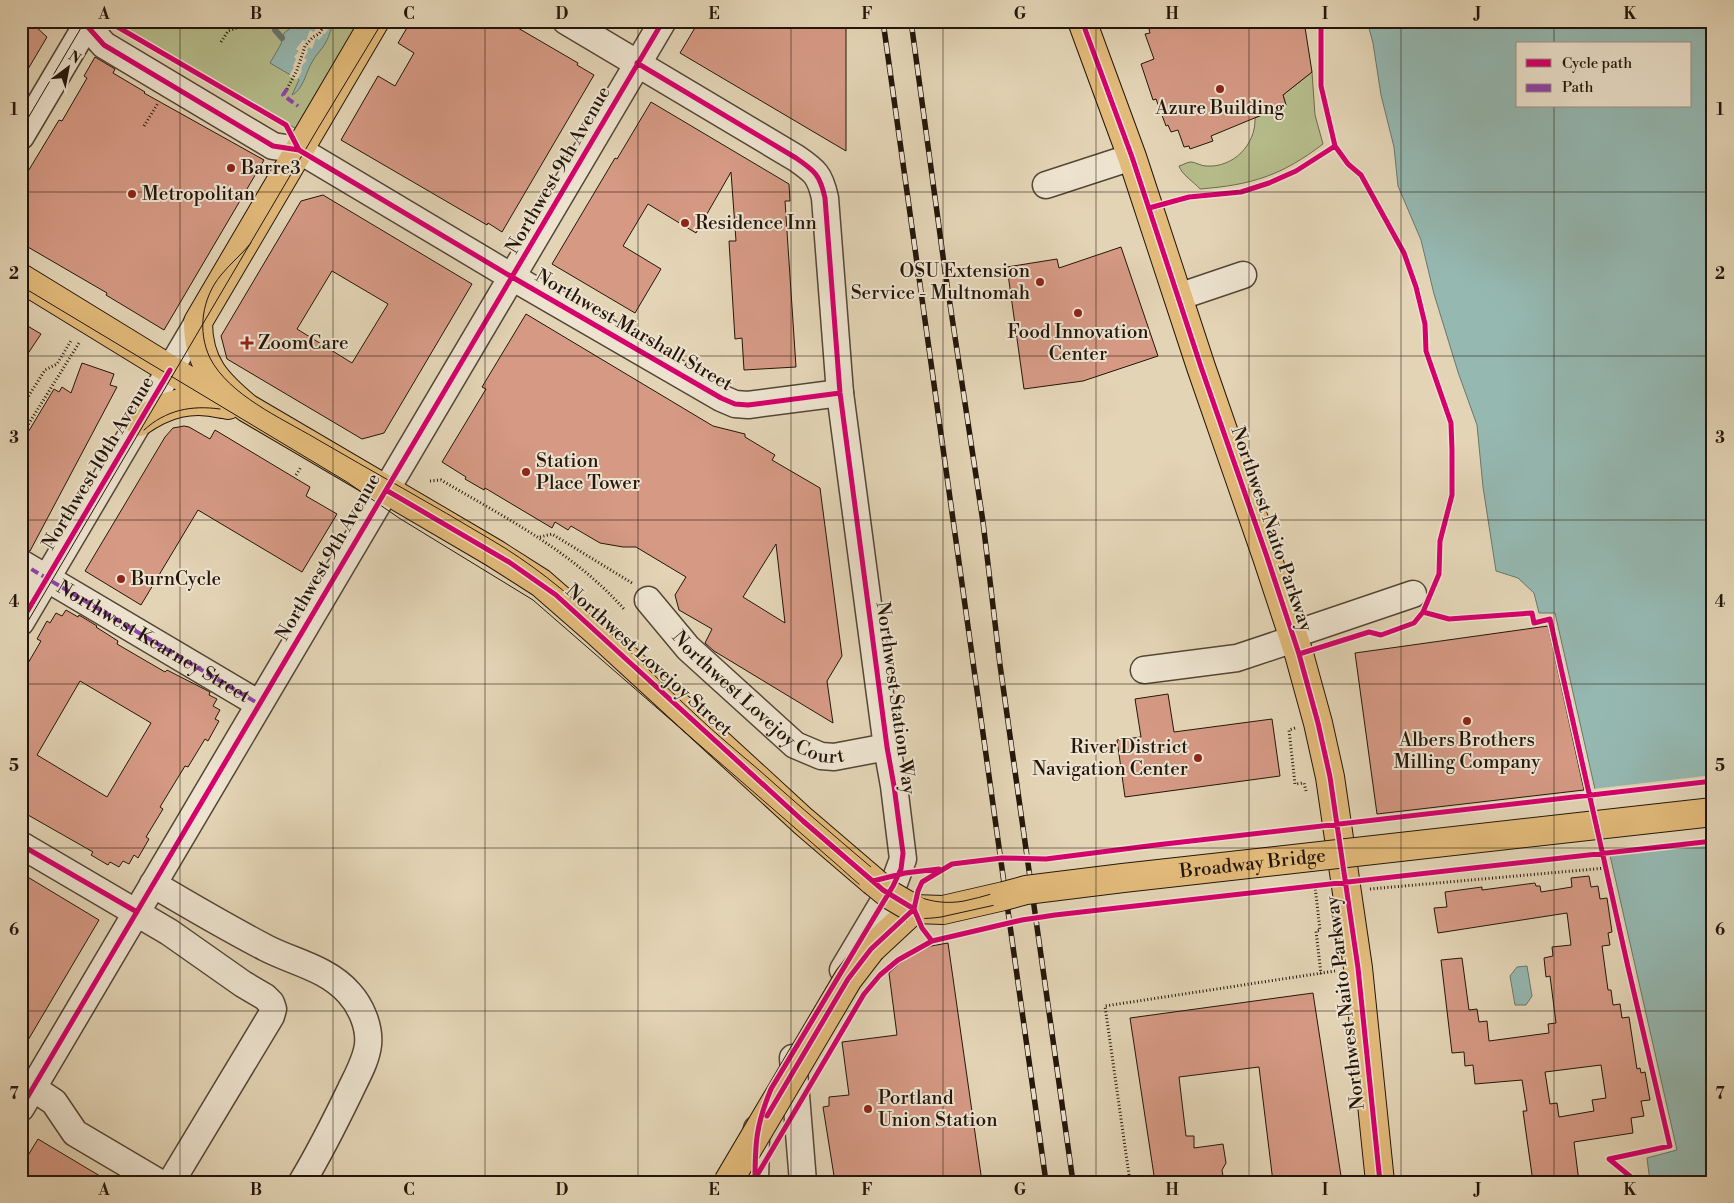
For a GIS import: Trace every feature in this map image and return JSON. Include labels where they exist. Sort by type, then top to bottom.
[{"type":"main road","name":"Northwest 10th Avenue","points":[[198,322],[375,21]]},
{"type":"main road","name":"Northwest Naito Parkway","points":[[1082,21],[1132,157],[1293,637],[1318,722],[1330,777],[1348,892],[1358,968],[1380,1182]]},
{"type":"main road","name":"Northwest Lovejoy Street","points":[[21,278],[170,370],[386,490],[509,562],[541,583],[803,821],[883,890],[914,909]]},
{"type":"main road","name":"Northwest Lovejoy Street","points":[[198,322],[200,348],[204,359],[212,375],[237,406]]},
{"type":"main road","points":[[139,422],[164,407],[180,402],[202,401],[237,406]]},
{"type":"main road","name":"Broadway Bridge","points":[[914,909],[943,910],[1020,892],[1123,878],[1713,812]]},
{"type":"main road","points":[[728,1182],[848,979],[871,949],[914,909]]},
{"type":"street","points":[[566,21],[637,63]]},
{"type":"street","name":"Northwest 9th Avenue","points":[[27,1098],[662,21]]},
{"type":"street","name":"Northwest Marshall Street","points":[[85,23],[104,45],[273,146],[299,150],[512,277],[721,398],[735,404],[748,405],[840,393]]},
{"type":"street","points":[[21,136],[85,23]]},
{"type":"street","name":"Northwest Station Way","points":[[637,63],[796,158],[809,167],[822,182],[825,198],[840,393],[903,853],[900,869],[893,886],[771,1089],[758,1123],[755,1182]]},
{"type":"street","points":[[1046,184],[1132,157]]},
{"type":"street","points":[[1178,297],[1243,275]]},
{"type":"street","name":"Northwest 10th Avenue","points":[[21,622],[198,322]]},
{"type":"street","name":"Northwest Kearney Street","points":[[21,563],[259,704]]},
{"type":"street","points":[[1144,670],[1237,658],[1414,594]]},
{"type":"street","name":"Northwest Lovejoy Court","points":[[648,600],[688,648],[795,745],[821,756],[834,757],[887,747]]},
{"type":"street","points":[[21,845],[169,932],[271,1003],[273,1009],[266,1026],[171,1182]]},
{"type":"street","points":[[153,884],[267,949],[306,964],[331,978],[348,992],[360,1009],[366,1024],[368,1044],[364,1062],[325,1144],[302,1182]]},
{"type":"street","points":[[792,1053],[803,1182]]},
{"type":"street","points":[[27,1098],[54,1102],[74,1132],[158,1182]]},
{"type":"path","points":[[221,42],[228,31],[242,26],[246,21]]},
{"type":"path","points":[[287,89],[297,70],[305,46],[313,37],[319,34],[327,21]]},
{"type":"path","points":[[21,408],[45,370],[57,364],[72,339]]},
{"type":"path","points":[[21,436],[79,343]]},
{"type":"path","points":[[430,481],[441,480],[539,538],[590,575],[624,609]]},
{"type":"path","points":[[539,538],[552,534],[627,580],[648,600]]},
{"type":"path","points":[[1289,730],[1295,784],[1304,783]]},
{"type":"path","points":[[1348,892],[1606,868]]},
{"type":"path","points":[[1314,886],[1320,930],[1316,931],[1322,974]]},
{"type":"path","points":[[1130,1182],[1105,1006],[1358,968]]},
{"type":"green space","points":[[118,21],[366,21],[298,130],[121,25]]},
{"type":"green space","points":[[1312,72],[1315,115],[1323,144],[1308,155],[1279,171],[1235,185],[1200,189],[1183,172],[1179,166],[1188,162],[1204,166],[1216,166],[1234,159],[1247,146],[1252,137],[1255,118],[1286,105],[1283,95]]},
{"type":"water","points":[[297,21],[337,21],[312,62],[302,85],[292,95],[299,80],[270,63],[281,44],[284,33],[296,24]]},
{"type":"water","points":[[1367,21],[1713,21],[1713,1182],[1650,1182],[1647,1158],[1677,1150],[1555,613],[1539,613],[1534,593],[1518,578],[1496,571],[1483,487],[1477,425],[1458,372],[1434,294],[1421,240],[1398,186],[1394,147],[1381,95],[1373,43]]},
{"type":"water","points":[[1527,966],[1532,996],[1526,1005],[1515,1005],[1510,976],[1517,967]]},
{"type":"pier","points":[[322,21],[333,21],[319,40],[316,38],[312,49],[309,47],[307,50],[308,52],[304,58],[307,60],[302,66],[302,71],[297,80],[289,76],[294,67],[296,59],[294,57],[299,51],[296,49],[303,40],[306,41],[310,30],[314,32],[318,29]]},
{"type":"pier","points":[[1713,775],[1713,843],[1607,855],[1592,789]]},
{"type":"building","points":[[21,21],[28,21],[47,37],[21,81]]},
{"type":"building","points":[[411,21],[506,21],[578,63],[577,65],[594,75],[502,232],[341,140],[378,76],[395,86],[414,53],[398,43]]},
{"type":"building","points":[[699,21],[846,21],[846,151],[680,53]]},
{"type":"building","name":"Azure Building","points":[[1172,21],[1174,27],[1200,21],[1304,21],[1312,72],[1283,95],[1286,105],[1211,136],[1213,141],[1190,149],[1189,146],[1184,147],[1178,130],[1171,132],[1168,125],[1166,126],[1156,99],[1153,100],[1141,64],[1154,59],[1145,34],[1150,33],[1149,29]]},
{"type":"building","name":"Metropolitan","points":[[95,57],[115,69],[113,73],[144,93],[264,160],[164,330],[106,295],[107,293],[21,243],[21,183],[59,120],[62,121],[87,78],[84,76]]},
{"type":"building","name":"Residence Inn","points":[[651,102],[789,184],[790,201],[785,201],[796,367],[744,370],[742,338],[735,339],[729,241],[736,241],[731,172],[696,233],[648,204],[623,246],[661,269],[635,313],[552,264],[615,158],[617,159]]},
{"type":"building","points":[[323,195],[472,284],[384,433],[362,439],[227,359],[221,336],[301,201]],"holes":[[[332,271],[388,304],[352,363],[297,329]]]},
{"type":"building","name":"Food Innovation Center","points":[[1121,247],[1158,356],[1083,381],[1024,389],[1007,267],[1057,259],[1059,268]]},
{"type":"building","points":[[526,314],[713,426],[745,434],[745,437],[775,455],[772,460],[820,488],[842,656],[827,681],[833,723],[714,651],[705,643],[712,629],[679,610],[675,595],[686,577],[636,547],[600,543],[571,526],[568,530],[555,522],[552,528],[485,488],[484,490],[465,479],[466,477],[442,462],[486,389],[482,387]],"holes":[[[776,544],[785,623],[743,597]]]},
{"type":"building","points":[[21,322],[41,334],[21,364]]},
{"type":"building","points":[[82,363],[114,374],[110,385],[117,387],[30,551],[21,548],[21,444],[54,389],[59,392],[62,387],[71,393]]},
{"type":"building","points":[[184,426],[210,439],[215,430],[310,487],[306,496],[337,514],[302,572],[198,510],[141,605],[85,571],[165,437],[173,428]]},
{"type":"building","points":[[66,610],[78,617],[79,615],[118,641],[117,644],[165,672],[167,670],[210,692],[209,695],[217,699],[213,706],[220,710],[215,719],[219,721],[208,741],[205,739],[188,767],[185,766],[160,807],[163,809],[146,837],[149,839],[138,858],[134,855],[129,864],[123,861],[119,867],[110,862],[108,865],[91,855],[93,852],[21,811],[21,675],[41,641],[37,639],[47,621],[50,623],[56,613],[62,616]],"holes":[[[80,681],[151,723],[107,797],[37,755]]]},
{"type":"building","name":"Albers Brothers Milling Company","points":[[1548,626],[1584,790],[1377,814],[1355,653]]},
{"type":"building","name":"River District Navigation Center","points":[[1168,694],[1174,732],[1272,719],[1280,776],[1125,797],[1117,740],[1141,737],[1135,699]]},
{"type":"building","points":[[21,873],[99,920],[21,1052]]},
{"type":"building","points":[[1589,876],[1591,887],[1598,886],[1600,899],[1607,898],[1612,932],[1608,933],[1610,945],[1602,946],[1608,990],[1611,990],[1613,1005],[1620,1004],[1622,1018],[1629,1017],[1637,1069],[1640,1068],[1641,1073],[1645,1072],[1650,1100],[1641,1101],[1644,1116],[1631,1118],[1633,1133],[1574,1142],[1579,1182],[1533,1182],[1523,1111],[1527,1111],[1522,1080],[1475,1084],[1473,1065],[1465,1066],[1464,1052],[1452,1053],[1441,960],[1462,958],[1469,1010],[1477,1009],[1479,1022],[1487,1021],[1489,1041],[1549,1033],[1548,1024],[1556,1023],[1550,976],[1546,977],[1544,958],[1553,956],[1552,947],[1571,945],[1567,913],[1438,933],[1434,908],[1447,907],[1445,892],[1482,887],[1482,890],[1535,883],[1536,886],[1540,886],[1541,892],[1572,887],[1571,878]],"holes":[[[1601,1065],[1606,1098],[1592,1100],[1594,1111],[1559,1117],[1557,1103],[1550,1104],[1545,1072]]]},
{"type":"building","name":"Portland Union Station","points":[[948,943],[982,1182],[835,1182],[823,1107],[829,1106],[829,1097],[849,1095],[842,1042],[897,1035],[889,973],[915,953],[931,946]]},
{"type":"building","points":[[1313,993],[1341,1176],[1302,1182],[1273,1182],[1259,1067],[1179,1077],[1186,1136],[1194,1136],[1194,1148],[1223,1144],[1226,1163],[1222,1170],[1224,1182],[1155,1182],[1130,1018]]},
{"type":"building","points":[[38,1139],[110,1182],[21,1182],[21,1167]]},
{"type":"waterway","points":[[274,21],[275,30],[282,38]]},
{"type":"tram line","points":[[21,130],[85,21]]},
{"type":"tram line","points":[[21,633],[383,21]]},
{"type":"tram line","points":[[251,243],[215,284],[209,294],[203,315],[206,348],[210,358],[230,383],[272,414],[468,526],[519,557],[547,577],[598,621],[711,729],[818,822],[878,873],[898,887],[918,897],[940,902],[964,901],[1021,886],[1713,806]]},
{"type":"tram line","points":[[21,286],[347,482],[399,518],[533,600],[862,887],[884,904],[907,915],[930,918],[1058,891],[1713,816]]},
{"type":"tram line","points":[[144,430],[152,423],[179,410],[199,408],[220,409]]},
{"type":"railway","points":[[883,21],[1046,1182]]},
{"type":"railway","points":[[911,21],[945,271],[983,522],[1000,665],[1073,1182]]},
{"type":"marked path","points":[[287,89],[283,95],[298,106]]},
{"type":"marked path","points":[[21,563],[259,704]]},
{"type":"cycle path","points":[[80,21],[104,45],[273,146],[299,150],[512,277],[721,398],[735,404],[748,405],[840,393]]},
{"type":"cycle path","points":[[21,1108],[663,21]]},
{"type":"cycle path","points":[[1082,21],[1132,157],[1201,367],[1267,557],[1299,654],[1318,723],[1330,777],[1358,968],[1380,1182]]},
{"type":"cycle path","points":[[1299,654],[1369,632],[1381,635],[1414,623],[1423,612],[1439,574],[1440,541],[1452,495],[1451,423],[1426,351],[1425,324],[1416,287],[1404,253],[1361,175],[1348,164],[1335,146],[1321,86],[1321,21]]},
{"type":"cycle path","points":[[87,26],[116,26],[286,125],[299,150]]},
{"type":"cycle path","points":[[637,63],[796,158],[816,174],[821,184],[825,198],[840,393],[903,853],[901,869],[893,886],[771,1089],[757,1134],[755,1182]]},
{"type":"cycle path","points":[[1149,208],[1189,197],[1241,192],[1269,183],[1296,171],[1335,146]]},
{"type":"cycle path","points":[[21,622],[170,370]]},
{"type":"cycle path","points":[[386,490],[509,562],[556,595],[803,821],[883,890],[914,909]]},
{"type":"cycle path","points":[[1423,612],[1449,619],[1532,613],[1534,623],[1550,619],[1670,1146],[1609,1159],[1637,1182]]},
{"type":"cycle path","points":[[932,941],[922,928],[914,909],[918,891],[922,882],[952,864],[1002,858],[1046,859],[1713,781]]},
{"type":"cycle path","points":[[756,1177],[864,994],[880,975],[898,960],[932,941],[1022,920],[1055,915],[1713,841]]},
{"type":"cycle path","points":[[21,845],[137,912]]},
{"type":"cycle path","points":[[873,881],[905,873],[939,869]]},
{"type":"cycle path","points":[[767,1116],[848,979],[871,949],[914,909]]},
{"type":"place","name":"Azure Building","points":[[1220,89]]},
{"type":"place","name":"Barre3","points":[[231,168]]},
{"type":"place","name":"Metropolitan","points":[[132,194]]},
{"type":"place","name":"Residence Inn","points":[[685,223]]},
{"type":"place","name":"OSU Extension Service - Multnomah","points":[[1040,282]]},
{"type":"place","name":"Food Innovation Center","points":[[1078,313]]},
{"type":"place","name":"ZoomCare","points":[[247,343]]},
{"type":"place","name":"Station Place Tower","points":[[526,472]]},
{"type":"place","name":"BurnCycle","points":[[121,579]]},
{"type":"place","name":"Albers Brothers Milling Company","points":[[1467,721]]},
{"type":"place","name":"River District Navigation Center","points":[[1198,758]]},
{"type":"place","name":"Portland Union Station","points":[[868,1109]]}]
